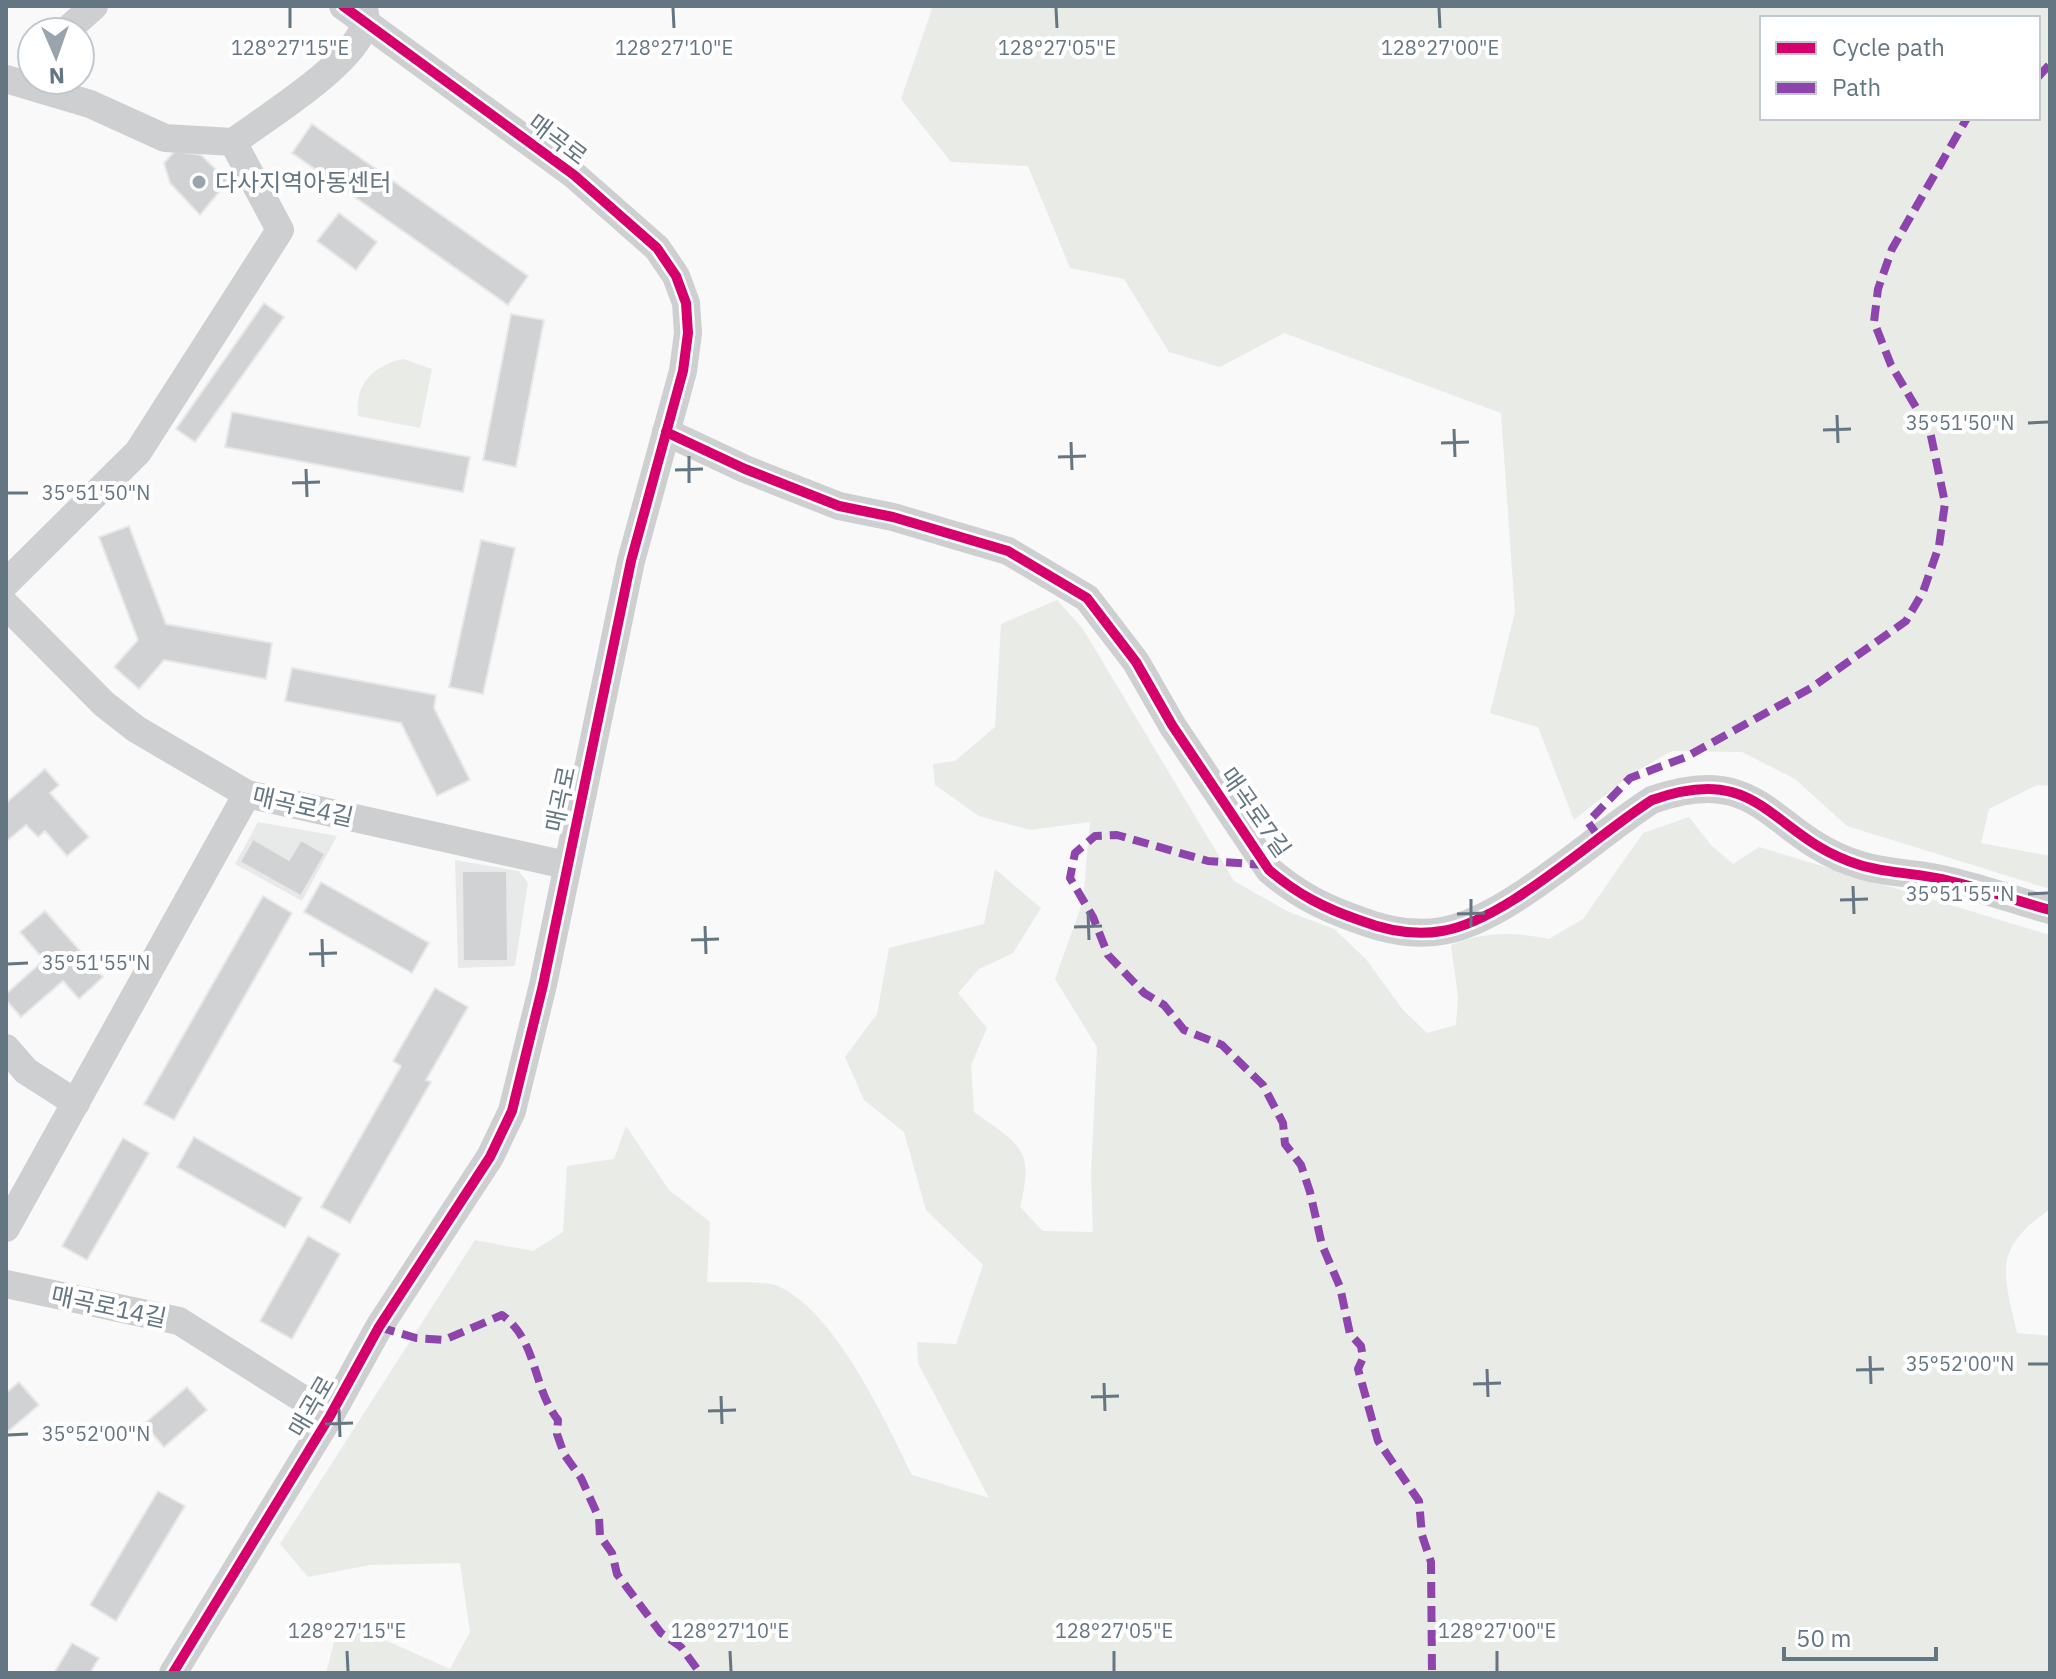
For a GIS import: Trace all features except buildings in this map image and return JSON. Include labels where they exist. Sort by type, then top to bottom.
[{"type":"street","name":"매곡로","points":[[173,1673],[330,1416],[379,1327],[490,1157],[512,1111],[631,561],[683,371],[688,333],[686,303],[676,276],[657,248],[574,175],[365,14],[343,6]]},
{"type":"street","points":[[7,82],[90,104],[165,138],[233,142],[303,92],[351,50],[365,14]]},
{"type":"street","points":[[6,583],[138,452],[280,230],[233,142]]},
{"type":"street","name":"매곡로7길","points":[[666,432],[745,469],[839,506],[893,517],[1008,551],[1087,598],[1136,662],[1172,725],[1269,870],[1291,889],[1319,906],[1362,922],[1411,933],[1443,931],[1478,919],[1652,800],[1682,789],[1711,787],[1748,796],[1813,846],[1834,856],[1862,866],[1952,881],[2050,910]]},
{"type":"street","name":"매곡로4길","points":[[6,605],[104,704],[136,729],[247,794],[566,865]]},
{"type":"street","points":[[6,1228],[247,794]]},
{"type":"street","points":[[6,1048],[26,1071],[76,1103]]},
{"type":"street","name":"매곡로14길","points":[[6,1284],[179,1321],[330,1416]]},
{"type":"shaded area","points":[[933,6],[2050,6],[2050,786],[2037,785],[1989,809],[1981,843],[2050,856],[2050,889],[1847,826],[1795,779],[1742,752],[1672,751],[1633,773],[1574,820],[1538,727],[1490,713],[1515,612],[1501,413],[1284,333],[1220,367],[1169,352],[1124,279],[1070,268],[1028,166],[951,162],[901,99]]},
{"type":"shaded area","points":[[404,359],[432,369],[420,428],[358,416],[359,395],[368,378],[384,366]]},
{"type":"shaded area","points":[[1057,600],[1083,629],[1234,881],[1289,912],[1334,929],[1366,959],[1403,1010],[1427,1033],[1456,1025],[1458,997],[1451,945],[1500,934],[1549,939],[1583,919],[1643,833],[1689,817],[1711,845],[1733,864],[1759,847],[2050,935],[2050,1209],[2018,1237],[2006,1263],[2006,1277],[2017,1333],[2050,1336],[2050,1673],[326,1673],[340,1620],[450,1669],[470,1632],[460,1563],[370,1565],[308,1577],[280,1544],[475,1240],[533,1251],[563,1232],[567,1166],[614,1159],[626,1126],[669,1190],[710,1222],[707,1282],[774,1285],[801,1301],[840,1344],[888,1426],[912,1475],[989,1498],[918,1363],[917,1342],[956,1344],[983,1265],[926,1210],[904,1132],[864,1100],[845,1057],[877,1014],[889,948],[984,924],[995,869],[1041,908],[1013,953],[979,969],[958,993],[987,1028],[971,1065],[974,1112],[1020,1149],[1025,1171],[1020,1207],[1043,1231],[1093,1232],[1091,1176],[1097,1047],[1055,979],[1083,901],[1090,822],[1030,830],[979,816],[935,785],[933,764],[955,761],[995,727],[1001,624]]},
{"type":"shaded area","points":[[258,822],[337,836],[302,901],[235,864]]},
{"type":"shaded area","points":[[455,860],[519,871],[528,883],[515,966],[458,968]]},
{"type":"marked path","points":[[2040,75],[2050,64]]},
{"type":"marked path","points":[[1598,836],[1588,822],[1630,778],[1686,757],[1811,688],[1906,621],[1923,592],[1939,546],[1945,503],[1930,431],[1891,365],[1874,322],[1878,289],[1892,249],[1966,120]]},
{"type":"marked path","points":[[1266,865],[1208,861],[1117,835],[1095,836],[1075,853],[1070,878],[1093,917],[1108,955],[1144,993],[1164,1005],[1184,1030],[1222,1045],[1263,1085],[1283,1123],[1285,1144],[1301,1165],[1310,1192],[1322,1245],[1340,1287],[1350,1334],[1361,1346],[1363,1358],[1358,1369],[1378,1441],[1419,1501],[1422,1535],[1431,1562],[1432,1673]]},
{"type":"marked path","points":[[379,1327],[416,1338],[444,1340],[502,1315],[514,1326],[529,1351],[543,1393],[558,1420],[557,1434],[564,1454],[581,1478],[599,1518],[600,1536],[612,1553],[617,1574],[661,1633],[681,1647],[700,1673]]},
{"type":"cycle path","points":[[173,1673],[330,1416],[379,1327],[490,1157],[512,1111],[543,985],[631,561],[683,371],[688,333],[686,303],[676,276],[657,248],[574,175],[343,6]]},
{"type":"cycle path","points":[[666,432],[745,469],[839,506],[893,517],[1008,551],[1087,598],[1136,662],[1172,725],[1269,870],[1311,900],[1369,924],[1421,933],[1467,924],[1522,895],[1652,800],[1689,790],[1719,789],[1743,796],[1764,807],[1805,838],[1830,853],[1860,865],[1939,878],[2050,910]]},
{"type":"place","name":"다사지역아동센터","points":[[199,182]]}]
